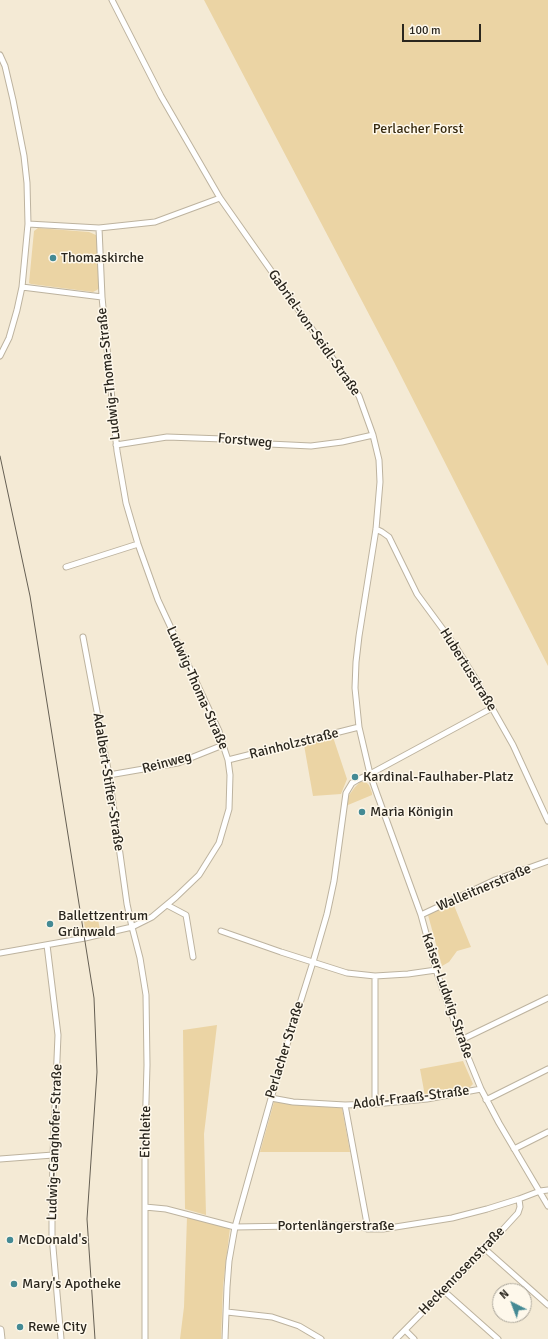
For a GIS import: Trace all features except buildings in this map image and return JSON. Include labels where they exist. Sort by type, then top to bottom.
[{"type":"main road","points":[[0,1330],[1,1339]]},
{"type":"street","name":"Gabriel-von-Seidl-Straße","points":[[112,0],[161,96],[220,198],[359,396],[373,435],[378,460],[380,482],[376,529],[359,636],[355,688],[359,727],[370,774]]},
{"type":"street","points":[[0,55],[5,66],[24,156],[28,224],[22,287],[9,338],[0,356]]},
{"type":"street","points":[[28,224],[99,228],[155,222],[220,198]]},
{"type":"street","name":"Ludwig-Thoma-Straße","points":[[0,953],[132,927],[152,917],[199,875],[219,844],[229,809],[230,790],[228,760],[219,731],[158,600],[138,544],[126,503],[116,445],[102,297],[99,228]]},
{"type":"street","points":[[22,287],[102,297]]},
{"type":"street","name":"Forstweg","points":[[116,445],[167,437],[223,439],[269,444],[311,446],[342,442],[373,435]]},
{"type":"street","name":"Hubertusstraße","points":[[376,529],[388,537],[418,594],[456,647],[492,708],[513,745],[548,821]]},
{"type":"street","points":[[66,567],[138,544]]},
{"type":"street","name":"Adalbert-Stifter-Straße","points":[[83,637],[108,775],[132,927]]},
{"type":"street","name":"Perlacher Straße","points":[[225,1339],[227,1280],[235,1227],[270,1098],[327,914],[334,881],[346,793],[352,783],[357,780],[492,708]]},
{"type":"street","name":"Rainholzstraße","points":[[228,760],[359,727]]},
{"type":"street","name":"Reinweg","points":[[108,775],[178,764],[223,745]]},
{"type":"street","name":"Kaiser-Ludwig-Straße","points":[[370,774],[421,915],[436,970],[461,1040],[481,1089],[548,1206]]},
{"type":"street","name":"Walleitnerstraße","points":[[421,915],[495,880],[548,861]]},
{"type":"street","points":[[167,905],[186,915],[193,957]]},
{"type":"street","name":"Eichleite","points":[[132,927],[140,958],[146,995],[147,1065],[145,1339]]},
{"type":"street","points":[[222,931],[347,973],[374,976],[408,974],[436,970]]},
{"type":"street","name":"Ludwig-Ganghofer-Straße","points":[[46,945],[58,1035],[53,1155],[52,1236],[61,1339]]},
{"type":"street","points":[[374,976],[375,1104]]},
{"type":"street","points":[[461,1040],[548,998]]},
{"type":"street","points":[[486,1100],[548,1069]]},
{"type":"street","name":"Adolf-Fraaß-Straße","points":[[270,1098],[293,1102],[345,1105],[375,1104],[427,1099],[481,1089]]},
{"type":"street","points":[[345,1105],[368,1229]]},
{"type":"street","points":[[514,1149],[548,1132]]},
{"type":"street","points":[[0,1159],[53,1155]]},
{"type":"street","name":"Portenlängerstraße","points":[[145,1207],[166,1208],[235,1227],[354,1225],[368,1229],[383,1229],[452,1218],[519,1199],[540,1191],[548,1190]]},
{"type":"street","name":"Heckenrosenstraße","points":[[396,1339],[485,1249],[518,1213],[520,1207],[519,1199]]},
{"type":"street","points":[[485,1249],[548,1304]]},
{"type":"street","points":[[444,1291],[498,1339]]},
{"type":"street","points":[[227,1312],[272,1317],[299,1326],[321,1339]]},
{"type":"street","points":[[405,1330],[414,1339]]},
{"type":"green space","name":"Perlacher Forst","points":[[204,0],[548,0],[548,666],[394,362]]},
{"type":"green space","points":[[38,228],[89,232],[96,235],[99,288],[97,290],[93,292],[29,283],[34,231]]},
{"type":"green space","points":[[333,737],[347,779],[341,794],[313,796],[304,745]]},
{"type":"green space","name":"Kardinal-Faulhaber-Platz","points":[[360,782],[366,782],[369,785],[372,795],[348,805],[346,804],[347,798]]},
{"type":"green space","points":[[453,903],[471,947],[457,951],[449,962],[442,966],[428,915]]},
{"type":"green space","points":[[97,914],[100,930],[86,933],[83,917]]},
{"type":"green space","points":[[217,1025],[204,1134],[206,1215],[185,1209],[183,1030]]},
{"type":"green space","points":[[463,1061],[473,1084],[470,1087],[425,1096],[420,1069]]},
{"type":"green space","points":[[274,1102],[342,1108],[350,1152],[260,1152]]},
{"type":"green space","points":[[187,1217],[230,1228],[223,1286],[221,1339],[180,1339],[184,1307]]},
{"type":"tram line","points":[[0,456],[30,596],[94,998],[97,1072],[87,1219],[95,1339]]},
{"type":"place","name":"Thomaskirche","points":[[53,258]]},
{"type":"place","name":"Kardinal-Faulhaber-Platz","points":[[355,777]]},
{"type":"place","name":"Maria Königin","points":[[362,812]]},
{"type":"place","name":"Ballettzentrum Grünwald","points":[[50,924]]},
{"type":"place","name":"McDonald's","points":[[10,1240]]},
{"type":"place","name":"Mary's Apotheke","points":[[14,1284]]},
{"type":"place","name":"Rewe City","points":[[20,1327]]}]
